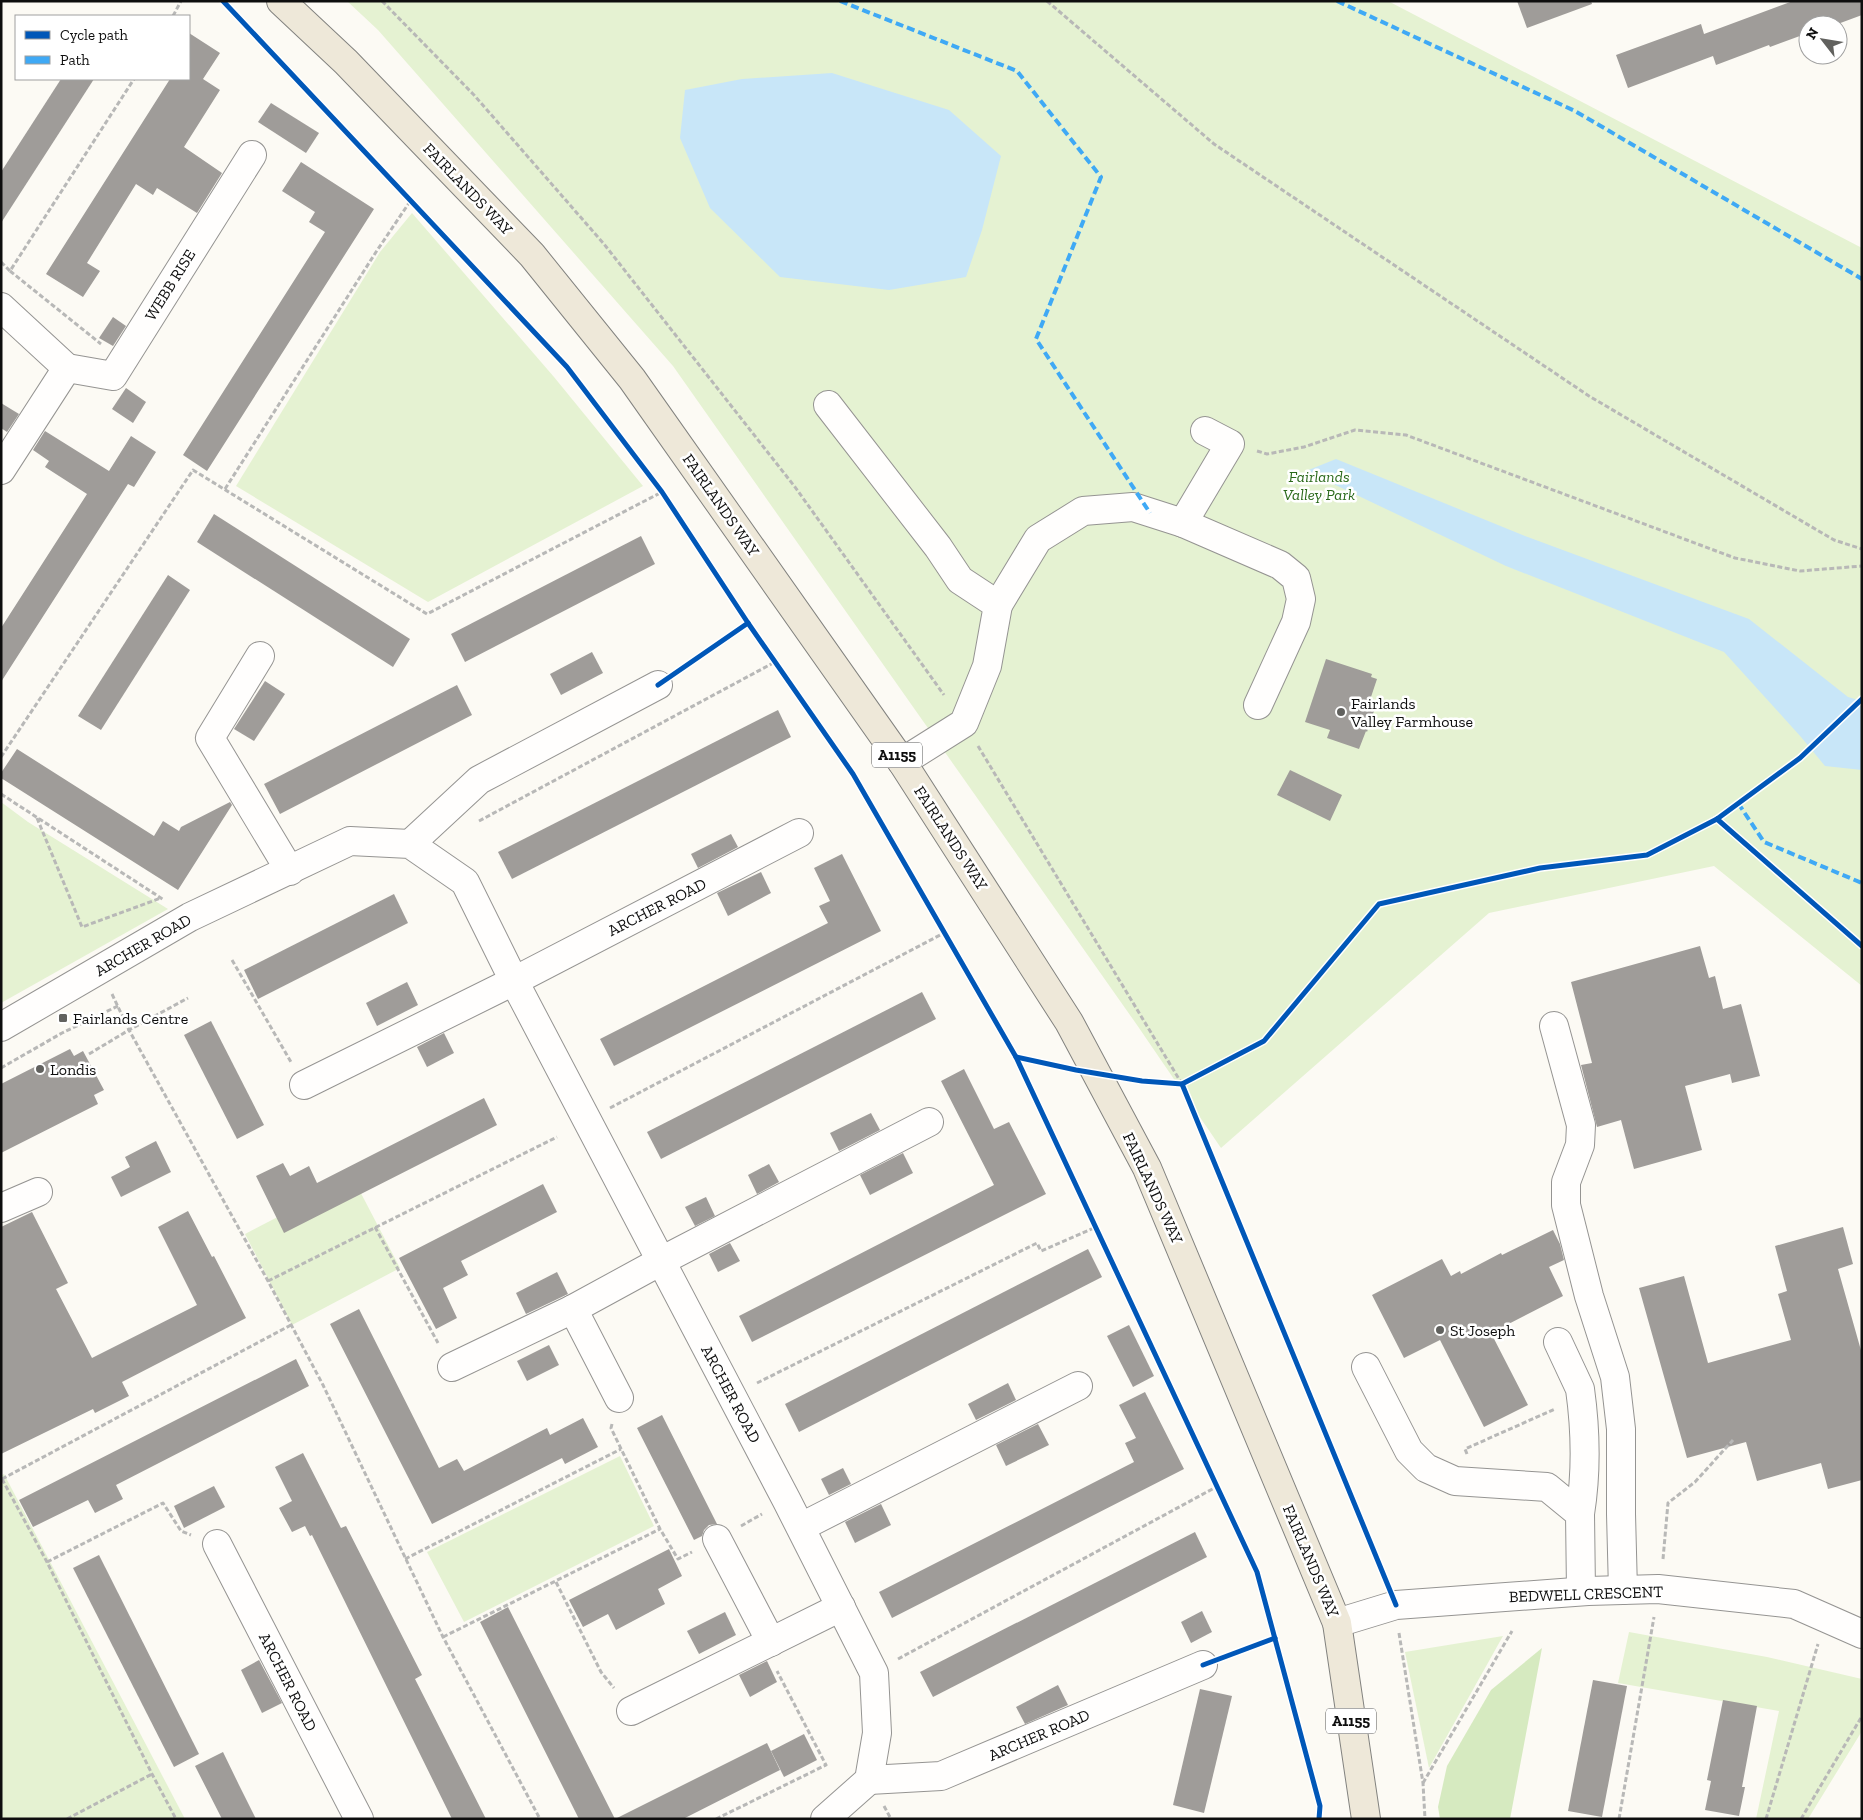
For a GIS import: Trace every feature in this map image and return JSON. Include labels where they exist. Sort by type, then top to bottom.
[{"type":"main road","name":"FAIRLANDS WAY","points":[[281,1],[346,62],[532,254],[632,379],[902,762],[1069,1022],[1147,1168],[1337,1623],[1366,1819]]},
{"type":"street","name":"WEBB RISE","points":[[67,368],[113,376],[252,155]]},
{"type":"street","points":[[1,307],[67,368],[1,470]]},
{"type":"street","points":[[828,405],[938,547],[960,580],[998,605]]},
{"type":"street","points":[[1183,523],[1230,444],[1205,431]]},
{"type":"street","points":[[902,762],[964,723],[988,666],[998,605],[1038,539],[1084,511],[1133,508],[1183,523],[1280,566],[1296,578],[1301,599],[1296,622],[1258,705]]},
{"type":"street","points":[[260,656],[210,738],[290,871]]},
{"type":"street","points":[[410,844],[480,780],[658,685]]},
{"type":"street","name":"ARCHER ROAD","points":[[304,1085],[514,980],[799,833]]},
{"type":"street","name":"ARCHER ROAD","points":[[1,1027],[190,917],[350,841],[410,844],[465,882],[514,980],[801,1527],[874,1673],[877,1733],[869,1780],[941,1776],[1203,1665]]},
{"type":"street","points":[[1554,1026],[1581,1125],[1580,1145],[1566,1182],[1566,1205],[1589,1296],[1615,1377],[1620,1420],[1623,1590]]},
{"type":"street","points":[[452,1367],[573,1309],[661,1261],[930,1122]]},
{"type":"street","points":[[1,1208],[38,1192]]},
{"type":"street","points":[[573,1309],[619,1398]]},
{"type":"street","points":[[1558,1342],[1580,1389],[1586,1439],[1584,1493],[1580,1514],[1581,1591]]},
{"type":"street","points":[[1366,1367],[1409,1451],[1426,1468],[1455,1481],[1547,1487],[1580,1514]]},
{"type":"street","points":[[801,1527],[1078,1386]]},
{"type":"street","points":[[717,1539],[768,1644]]},
{"type":"street","name":"ARCHER ROAD","points":[[217,1544],[359,1819]]},
{"type":"street","name":"BEDWELL CRESCENT","points":[[1337,1623],[1396,1605],[1581,1591],[1658,1589],[1794,1604],[1862,1634]]},
{"type":"street","points":[[631,1711],[841,1607]]},
{"type":"street","points":[[826,1819],[869,1780]]},
{"type":"path","points":[[174,15],[181,1]]},
{"type":"path","points":[[382,1],[474,95],[604,244],[795,487],[964,723],[1186,1093]]},
{"type":"path","points":[[1047,1],[1214,144],[1589,396],[1834,540],[1862,549]]},
{"type":"path","points":[[10,270],[133,80]]},
{"type":"path","points":[[404,192],[418,207]]},
{"type":"path","points":[[225,489],[411,200]]},
{"type":"path","points":[[1,262],[122,361]]},
{"type":"path","points":[[1230,444],[1268,454],[1304,447],[1355,430],[1406,434],[1735,558],[1800,571],[1862,566]]},
{"type":"path","points":[[1,757],[193,470],[427,614],[662,492]]},
{"type":"path","points":[[656,484],[667,500]]},
{"type":"path","points":[[770,654],[780,670]]},
{"type":"path","points":[[479,821],[775,662]]},
{"type":"path","points":[[1,794],[190,917]]},
{"type":"path","points":[[37,817],[82,927],[161,898]]},
{"type":"path","points":[[940,925],[949,941]]},
{"type":"path","points":[[612,1107],[944,933]]},
{"type":"path","points":[[232,960],[304,1085]]},
{"type":"path","points":[[112,993],[129,1030],[268,1281],[323,1385],[443,1637],[540,1819]]},
{"type":"path","points":[[89,1054],[188,998]]},
{"type":"path","points":[[1,1068],[62,1033],[118,1006]]},
{"type":"path","points":[[1174,1084],[1182,1084],[1191,1080]]},
{"type":"path","points":[[268,1281],[557,1137]]},
{"type":"path","points":[[1092,1218],[1100,1236]]},
{"type":"path","points":[[375,1227],[452,1367]]},
{"type":"path","points":[[732,1396],[1037,1243],[1041,1251],[1096,1227]]},
{"type":"path","points":[[176,1819],[47,1562],[2,1479],[291,1325]]},
{"type":"path","points":[[1478,1482],[1465,1449],[1581,1397]]},
{"type":"path","points":[[619,1398],[611,1428],[660,1528],[678,1559],[787,1501]]},
{"type":"path","points":[[1663,1559],[1668,1503],[1694,1482],[1733,1440]]},
{"type":"path","points":[[405,1559],[621,1449]]},
{"type":"path","points":[[1213,1477],[1222,1494]]},
{"type":"path","points":[[874,1673],[1218,1486]]},
{"type":"path","points":[[47,1562],[163,1503],[181,1531],[217,1544]]},
{"type":"path","points":[[443,1637],[556,1582],[660,1528]]},
{"type":"path","points":[[556,1582],[600,1672],[631,1711]]},
{"type":"path","points":[[1619,1819],[1658,1589]]},
{"type":"path","points":[[1396,1605],[1400,1647],[1423,1783],[1425,1819]]},
{"type":"path","points":[[1766,1819],[1826,1617]]},
{"type":"path","points":[[1423,1783],[1512,1631]]},
{"type":"path","points":[[716,1819],[826,1765],[768,1644]]},
{"type":"path","points":[[1801,1819],[1862,1716]]},
{"type":"path","points":[[67,1819],[152,1774]]},
{"type":"green space","name":"Fairlands Valley Park","points":[[347,1],[1388,1],[1862,248],[1862,986],[1714,866],[1489,913],[1221,1148],[1137,1025],[673,366],[378,30]]},
{"type":"green space","points":[[412,213],[554,377],[643,486],[428,602],[236,486],[380,252]]},
{"type":"green space","points":[[1,802],[28,822],[168,909],[1,1003]]},
{"type":"green space","points":[[353,1178],[400,1268],[292,1325],[245,1234]]},
{"type":"green space","points":[[620,1456],[654,1526],[464,1622],[427,1552]]},
{"type":"green space","points":[[4,1474],[185,1819],[1,1819],[1,1476]]},
{"type":"green space","points":[[1629,1632],[1767,1657],[1862,1679],[1862,1731],[1808,1819],[1756,1819],[1779,1711],[1618,1683]]},
{"type":"green space","points":[[1503,1636],[1429,1768],[1405,1652]]},
{"type":"green space","points":[[1542,1648],[1510,1819],[1440,1819],[1438,1807],[1447,1766],[1491,1690]]},
{"type":"water","points":[[832,73],[949,110],[1001,156],[982,230],[966,277],[889,290],[780,277],[710,208],[680,138],[685,90],[742,79]]},
{"type":"water","points":[[1336,459],[1525,536],[1749,619],[1848,697],[1862,701],[1862,770],[1825,766],[1724,652],[1506,566],[1306,471]]},
{"type":"building","points":[[1517,1],[1591,1],[1592,4],[1527,28]]},
{"type":"building","points":[[1793,1],[1862,1],[1862,15],[1848,20],[1848,15],[1798,15],[1798,37],[1770,47],[1769,45],[1716,65],[1713,56],[1628,88],[1616,55],[1701,24],[1704,34]]},
{"type":"building","points":[[190,34],[220,53],[203,79],[220,90],[184,147],[222,173],[197,213],[157,188],[153,195],[136,184],[87,263],[100,271],[83,297],[46,274],[169,80],[190,80]]},
{"type":"building","points":[[60,80],[93,80],[1,223],[1,172]]},
{"type":"building","points":[[271,103],[319,133],[306,153],[258,122]]},
{"type":"building","points":[[301,162],[374,209],[207,471],[183,455],[325,232],[309,222],[315,212],[282,191]]},
{"type":"building","points":[[113,317],[126,326],[113,346],[99,338]]},
{"type":"building","points":[[126,388],[146,402],[133,423],[112,409]]},
{"type":"building","points":[[1,403],[19,414],[7,432],[1,428]]},
{"type":"building","points":[[45,431],[109,471],[131,436],[156,452],[134,487],[128,484],[1,682],[1,628],[87,494],[45,467],[49,461],[33,450]]},
{"type":"building","points":[[214,514],[410,639],[393,667],[197,542]]},
{"type":"building","points":[[641,536],[655,564],[465,662],[451,634]]},
{"type":"building","points":[[168,575],[190,590],[101,730],[78,716]]},
{"type":"building","points":[[592,652],[603,673],[561,695],[550,674]]},
{"type":"building","name":"Fairlands Valley Farmhouse","points":[[1326,659],[1372,674],[1371,677],[1377,679],[1370,700],[1377,702],[1359,749],[1327,738],[1330,730],[1305,722]]},
{"type":"building","points":[[265,681],[285,694],[254,741],[234,729]]},
{"type":"building","points":[[457,685],[472,715],[280,814],[264,784]]},
{"type":"building","points":[[778,710],[791,737],[512,879],[498,852]]},
{"type":"building","points":[[17,749],[154,836],[163,821],[179,831],[181,827],[230,802],[232,805],[178,890],[1,778],[1,773]]},
{"type":"building","points":[[1290,770],[1342,795],[1330,821],[1277,795]]},
{"type":"building","points":[[731,834],[738,847],[698,868],[691,854]]},
{"type":"building","points":[[842,854],[881,931],[614,1066],[600,1039],[828,923],[819,906],[830,901],[814,868]]},
{"type":"building","points":[[761,872],[771,893],[728,916],[717,893]]},
{"type":"building","points":[[394,894],[408,923],[258,999],[244,970]]},
{"type":"building","points":[[1700,946],[1709,978],[1715,976],[1723,1009],[1741,1004],[1760,1076],[1732,1083],[1730,1074],[1685,1086],[1702,1150],[1634,1169],[1621,1120],[1597,1127],[1581,1065],[1592,1063],[1571,982]]},
{"type":"building","points":[[407,982],[418,1005],[377,1026],[366,1003]]},
{"type":"building","points":[[922,992],[936,1019],[661,1159],[647,1132]]},
{"type":"building","points":[[211,1021],[264,1125],[237,1139],[184,1035]]},
{"type":"building","points":[[444,1033],[454,1053],[427,1067],[417,1047]]},
{"type":"building","points":[[70,1049],[74,1056],[83,1051],[104,1090],[94,1095],[98,1104],[1,1153],[1,1084]]},
{"type":"building","points":[[964,1069],[994,1129],[1009,1122],[1046,1194],[752,1342],[739,1316],[994,1185],[941,1081]]},
{"type":"building","points":[[484,1098],[497,1125],[284,1233],[256,1176],[283,1163],[290,1176],[309,1166],[317,1183]]},
{"type":"building","points":[[871,1113],[880,1130],[839,1151],[830,1133]]},
{"type":"building","points":[[156,1141],[171,1172],[121,1197],[111,1177],[130,1167],[125,1157]]},
{"type":"building","points":[[903,1153],[913,1173],[870,1195],[860,1175]]},
{"type":"building","points":[[769,1164],[779,1182],[757,1194],[748,1175]]},
{"type":"building","points":[[543,1184],[557,1212],[461,1261],[468,1275],[443,1288],[457,1318],[436,1329],[399,1258]]},
{"type":"building","points":[[706,1197],[715,1216],[695,1226],[685,1207]]},
{"type":"building","points":[[188,1211],[246,1318],[122,1382],[129,1396],[95,1413],[93,1409],[1,1454],[1,1227],[32,1212],[68,1283],[56,1289],[92,1358],[197,1305],[158,1227]]},
{"type":"building","points":[[1843,1227],[1853,1264],[1838,1269],[1862,1354],[1862,1480],[1828,1489],[1821,1463],[1757,1481],[1746,1442],[1687,1458],[1639,1288],[1684,1276],[1708,1363],[1791,1340],[1778,1294],[1787,1291],[1775,1246]]},
{"type":"building","name":"St Joseph","points":[[1553,1230],[1560,1244],[1564,1260],[1549,1267],[1563,1296],[1491,1333],[1528,1405],[1484,1427],[1440,1340],[1404,1358],[1372,1295],[1442,1259],[1451,1276],[1460,1271],[1461,1274],[1501,1253],[1502,1255]]},
{"type":"building","points":[[730,1243],[740,1261],[718,1272],[709,1254]]},
{"type":"building","points":[[1088,1249],[1102,1277],[799,1432],[785,1404]]},
{"type":"building","points":[[557,1272],[568,1294],[526,1314],[516,1293]]},
{"type":"building","points":[[359,1309],[439,1468],[457,1459],[464,1471],[547,1428],[550,1435],[583,1418],[598,1447],[565,1464],[562,1458],[432,1524],[330,1324]]},
{"type":"building","points":[[1129,1325],[1154,1376],[1133,1387],[1107,1336]]},
{"type":"building","points":[[549,1345],[559,1365],[527,1381],[517,1361]]},
{"type":"building","points":[[296,1359],[309,1386],[116,1485],[123,1499],[95,1513],[88,1500],[33,1527],[19,1500]]},
{"type":"building","points":[[1008,1383],[1016,1400],[976,1420],[968,1404]]},
{"type":"building","points":[[1145,1392],[1184,1469],[892,1618],[879,1592],[1134,1462],[1125,1443],[1136,1438],[1119,1405]]},
{"type":"building","points":[[662,1415],[717,1524],[709,1525],[704,1530],[702,1536],[694,1540],[637,1428]]},
{"type":"building","points":[[1038,1424],[1049,1445],[1006,1466],[996,1445]]},
{"type":"building","points":[[303,1453],[341,1528],[346,1526],[422,1675],[415,1679],[486,1819],[452,1819],[312,1535],[310,1536],[305,1526],[292,1532],[279,1508],[292,1501],[275,1467]]},
{"type":"building","points":[[843,1468],[851,1484],[829,1495],[821,1479]]},
{"type":"building","points":[[214,1486],[225,1507],[184,1528],[174,1506]]},
{"type":"building","points":[[881,1504],[891,1525],[855,1543],[845,1522]]},
{"type":"building","points":[[1195,1532],[1207,1557],[933,1697],[920,1672]]},
{"type":"building","points":[[669,1549],[682,1576],[658,1589],[665,1604],[616,1630],[608,1614],[583,1627],[569,1600]]},
{"type":"building","points":[[99,1555],[199,1754],[174,1767],[73,1568]]},
{"type":"building","points":[[508,1607],[615,1819],[579,1819],[480,1622]]},
{"type":"building","points":[[1202,1611],[1212,1632],[1191,1643],[1181,1622]]},
{"type":"building","points":[[725,1612],[736,1635],[699,1654],[687,1631]]},
{"type":"building","points":[[259,1660],[282,1703],[262,1713],[241,1670]]},
{"type":"building","points":[[767,1661],[777,1682],[750,1697],[739,1675]]},
{"type":"building","points":[[1593,1680],[1627,1686],[1602,1817],[1568,1811]]},
{"type":"building","points":[[1058,1685],[1068,1705],[1025,1724],[1016,1707]]},
{"type":"building","points":[[1200,1689],[1232,1696],[1204,1813],[1173,1805]]},
{"type":"building","points":[[1723,1700],[1757,1706],[1742,1787],[1745,1787],[1739,1816],[1705,1810],[1711,1781],[1707,1780]]},
{"type":"building","points":[[804,1734],[817,1760],[784,1777],[771,1751]]},
{"type":"building","points":[[767,1743],[780,1770],[683,1819],[615,1819]]},
{"type":"building","points":[[223,1752],[256,1819],[222,1819],[195,1766]]},
{"type":"marked path","points":[[840,1],[1017,71],[1101,177],[1036,339],[1150,513]]},
{"type":"marked path","points":[[1337,1],[1575,111],[1862,279]]},
{"type":"marked path","points":[[1738,803],[1764,842],[1862,883]]},
{"type":"cycle path","points":[[223,1],[567,367],[662,492],[748,623],[853,774],[1016,1057],[1257,1572],[1320,1806],[1319,1819]]},
{"type":"cycle path","points":[[658,685],[748,623]]},
{"type":"cycle path","points":[[1016,1057],[1076,1070],[1142,1081],[1182,1084],[1264,1041],[1379,904],[1540,868],[1647,855],[1717,819],[1800,758],[1862,699]]},
{"type":"cycle path","points":[[1717,819],[1862,946]]},
{"type":"cycle path","points":[[1182,1084],[1396,1605]]},
{"type":"cycle path","points":[[1203,1665],[1275,1638]]},
{"type":"place","name":"Fairlands Valley Farmhouse","points":[[1341,712]]},
{"type":"place","name":"Fairlands Centre","points":[[63,1018]]},
{"type":"place","name":"Londis","points":[[40,1069]]},
{"type":"place","name":"St Joseph","points":[[1440,1330]]}]
